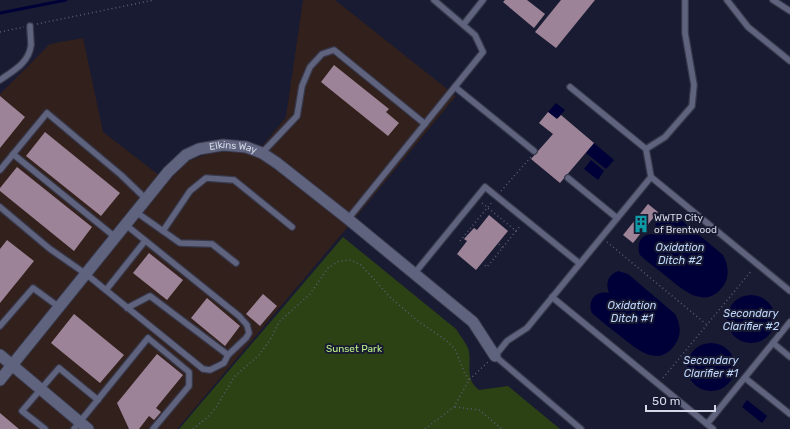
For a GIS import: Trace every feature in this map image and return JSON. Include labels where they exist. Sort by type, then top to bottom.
[{"type":"street","name":"Elkins Way","points":[[0,380],[168,172],[186,155],[199,149],[223,145],[246,147],[262,153],[277,163],[348,219],[473,322],[495,356]]},
{"type":"street","points":[[0,355],[81,427]]},
{"type":"lane","points":[[348,219],[483,52],[475,35],[464,24],[434,0]]},
{"type":"lane","points":[[464,24],[483,0]]},
{"type":"lane","points":[[646,149],[664,137],[692,106],[694,85],[685,33],[685,0]]},
{"type":"lane","points":[[727,0],[748,27],[790,61]]},
{"type":"lane","points":[[773,0],[790,11]]},
{"type":"lane","points":[[0,80],[19,67],[28,57],[31,45],[30,26]]},
{"type":"lane","points":[[262,153],[297,116],[302,86],[310,67],[322,54],[334,50],[425,124]]},
{"type":"lane","points":[[455,87],[534,151]]},
{"type":"lane","points":[[570,87],[646,149],[651,177],[790,291]]},
{"type":"lane","points":[[0,170],[47,112],[121,175],[146,199]]},
{"type":"lane","points":[[13,154],[116,237]]},
{"type":"lane","points":[[581,429],[495,356],[507,341],[527,328],[651,177]]},
{"type":"lane","points":[[163,231],[190,191],[206,178],[234,180],[292,227]]},
{"type":"lane","points":[[568,178],[617,218]]},
{"type":"lane","points":[[414,274],[485,187],[579,263]]},
{"type":"lane","points":[[1,211],[50,249],[86,274],[203,369],[210,370],[224,363],[228,355],[249,333],[247,325],[239,316],[126,224]]},
{"type":"lane","points":[[136,212],[180,243],[212,244],[236,263]]},
{"type":"lane","points":[[106,290],[145,241]]},
{"type":"lane","points":[[0,326],[33,288],[59,307]]},
{"type":"lane","points":[[127,308],[150,296],[228,355]]},
{"type":"lane","points":[[552,297],[713,429]]},
{"type":"lane","points":[[707,424],[790,322]]},
{"type":"lane","points":[[81,427],[98,400],[148,338],[189,372],[189,386],[153,429]]},
{"type":"lane","points":[[773,343],[790,357]]},
{"type":"lane","points":[[45,429],[22,411],[59,368],[98,400]]},
{"type":"lane","points":[[745,378],[790,414]]},
{"type":"path","points":[[0,32],[154,0]]},
{"type":"path","points":[[476,198],[516,231],[487,267],[483,264]]},
{"type":"path","points":[[601,237],[707,324]]},
{"type":"path","points":[[499,244],[503,248]]},
{"type":"path","points":[[194,429],[208,417],[217,406],[234,377],[259,355],[270,340],[279,322],[310,294],[328,268],[339,261],[352,260],[361,265],[397,303],[419,322],[446,340],[455,348],[469,380]]},
{"type":"path","points":[[658,384],[757,264]]},
{"type":"path","points":[[425,429],[454,407],[469,380],[495,356]]},
{"type":"path","points":[[454,407],[479,410],[502,429]]},
{"type":"shaded area","points":[[303,0],[335,0],[456,96],[177,429],[0,429],[0,94],[50,44],[83,38],[103,132],[168,182],[188,161],[207,154],[232,150],[255,155],[286,117]]},
{"type":"green space","name":"Sunset Park","points":[[343,237],[456,329],[468,348],[471,380],[479,390],[508,386],[560,429],[179,429]]},
{"type":"water","points":[[556,103],[565,110],[557,119],[548,112]]},
{"type":"water","points":[[594,143],[614,160],[606,169],[586,153]]},
{"type":"water","points":[[591,160],[604,171],[598,180],[584,169]]},
{"type":"water","name":"Oxidation Ditch #2","points":[[666,213],[675,215],[723,255],[728,273],[724,285],[717,293],[710,297],[695,296],[673,282],[640,255],[639,242],[644,236],[652,234],[657,235],[655,228],[656,222]]},
{"type":"water","name":"Oxidation Ditch #1","points":[[618,271],[628,274],[675,314],[680,332],[678,340],[669,351],[662,355],[655,356],[647,354],[632,346],[592,313],[591,301],[593,297],[600,293],[609,293],[607,286],[608,280]]},
{"type":"water","name":"Secondary Clarifier #2","points":[[751,295],[760,297],[768,302],[773,310],[775,319],[773,328],[768,336],[760,341],[751,343],[742,341],[734,336],[729,328],[727,319],[729,310],[734,302],[742,297]]},
{"type":"water","name":"Secondary Clarifier #1","points":[[711,343],[720,345],[728,350],[733,358],[735,367],[733,376],[728,384],[720,389],[711,391],[702,389],[694,384],[689,376],[687,367],[689,358],[694,350],[702,345]]},
{"type":"water","points":[[747,400],[767,416],[762,423],[742,407]]},
{"type":"building","points":[[505,0],[527,0],[545,14],[534,28],[503,2]]},
{"type":"building","points":[[561,0],[595,0],[556,48],[535,32]]},
{"type":"building","points":[[334,65],[389,109],[386,112],[399,123],[388,136],[321,82]]},
{"type":"building","points":[[0,96],[25,117],[0,148]]},
{"type":"building","points":[[548,112],[557,119],[561,115],[594,143],[560,183],[531,159],[553,134],[539,123]]},
{"type":"building","points":[[45,132],[120,193],[101,216],[26,156]]},
{"type":"building","points":[[17,167],[92,227],[74,251],[0,191],[0,188]]},
{"type":"building","name":"WWTP City of Brentwood","points":[[648,204],[658,212],[633,243],[623,235]]},
{"type":"building","points":[[489,215],[508,231],[476,270],[457,254],[467,241],[464,239],[474,228],[477,230]]},
{"type":"building","points":[[7,240],[34,261],[0,303],[0,249]]},
{"type":"building","points":[[149,253],[183,280],[167,300],[133,273]]},
{"type":"building","points":[[263,294],[277,306],[260,326],[246,314]]},
{"type":"building","points":[[207,298],[240,326],[225,346],[191,318]]},
{"type":"building","points":[[74,314],[124,355],[100,383],[51,343]]},
{"type":"building","points":[[157,354],[183,375],[156,408],[161,412],[154,420],[149,416],[139,429],[129,429],[117,403]]},
{"type":"building","points":[[0,413],[19,429],[0,429]]},
{"type":"waterway","points":[[0,13],[66,0]]},
{"type":"place","name":"WWTP City of Brentwood","points":[[641,224]]}]
